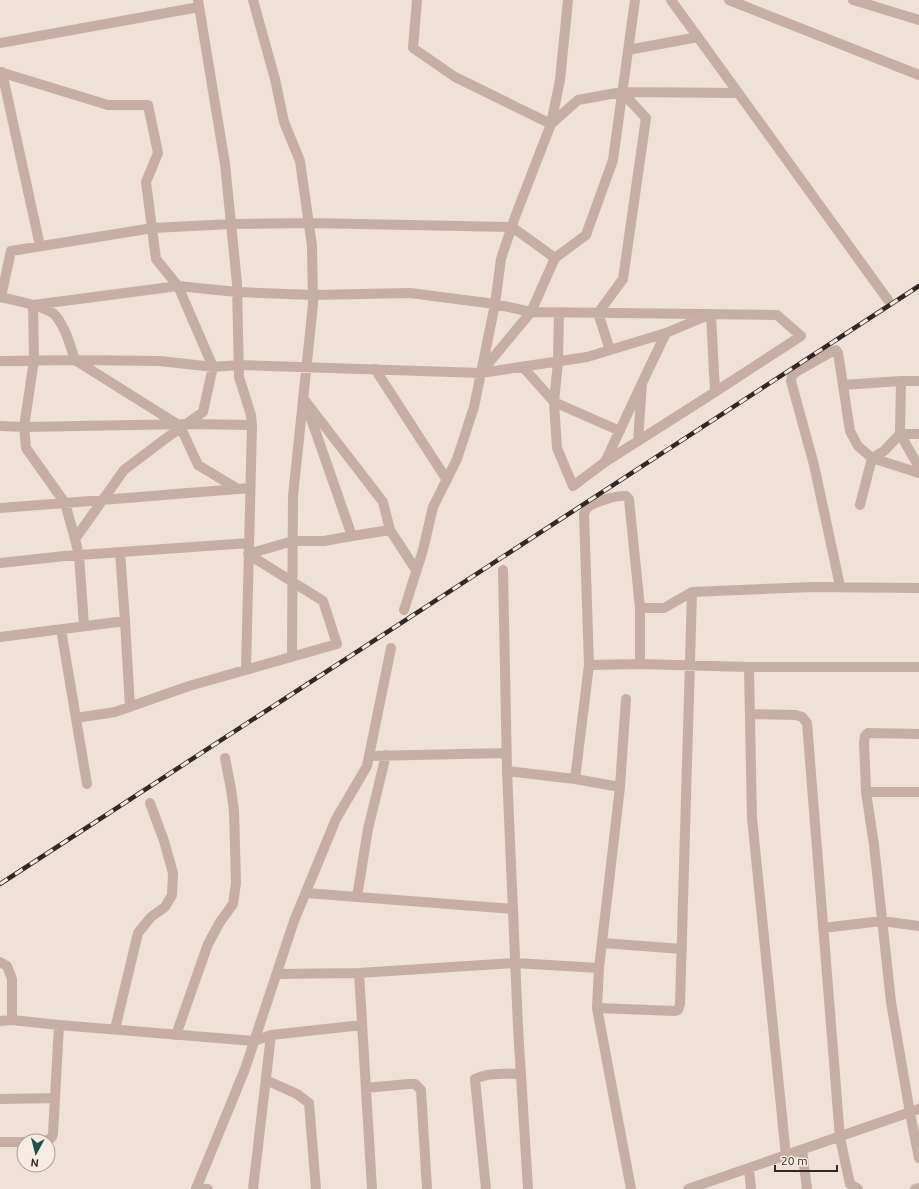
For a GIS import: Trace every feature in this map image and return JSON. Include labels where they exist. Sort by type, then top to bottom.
[{"type":"street","points":[[253,0],[275,79],[284,122],[300,161],[312,246],[313,304],[293,496],[292,657]]},
{"type":"street","points":[[416,0],[413,48],[455,77],[551,124]]},
{"type":"street","points":[[404,610],[433,507],[457,459],[474,407],[495,304],[501,259],[551,124],[560,80],[568,0]]},
{"type":"street","points":[[481,373],[531,312],[555,258],[586,235],[613,160],[635,0]]},
{"type":"street","points":[[671,0],[888,300]]},
{"type":"street","points":[[729,0],[919,75]]},
{"type":"street","points":[[853,0],[919,20]]},
{"type":"street","points":[[0,43],[199,3],[225,164],[237,292],[239,377],[245,400],[251,415],[252,425],[246,670]]},
{"type":"street","points":[[628,50],[698,37]]},
{"type":"street","points":[[40,246],[1,72],[108,105],[148,105],[158,153],[146,182],[156,259],[178,286],[213,367],[203,412],[182,425],[124,470],[75,539]]},
{"type":"street","points":[[551,124],[578,100],[622,92],[738,93]]},
{"type":"street","points":[[598,313],[623,278],[646,118],[622,92]]},
{"type":"street","points":[[238,489],[198,466],[182,425],[74,360],[66,332],[55,315],[32,305],[0,297],[11,251],[153,228],[231,224],[309,223],[512,227],[555,258]]},
{"type":"street","points":[[32,305],[178,286],[237,292],[313,295],[410,293],[495,304],[531,312],[777,315],[801,336],[605,462],[573,486],[557,448],[554,402],[558,362],[560,313]]},
{"type":"street","points":[[32,305],[34,360],[24,427],[26,448],[65,503],[79,555],[84,626]]},
{"type":"street","points":[[598,313],[610,350]]},
{"type":"street","points":[[0,362],[74,360],[160,362],[213,367],[239,365],[481,373],[587,357],[666,333],[711,314]]},
{"type":"street","points":[[711,314],[715,392]]},
{"type":"street","points":[[605,462],[666,333]]},
{"type":"street","points":[[840,586],[814,465],[791,382],[792,376],[796,372],[836,350],[838,353],[850,431],[858,446],[872,458],[919,473]]},
{"type":"street","points":[[523,367],[554,402],[620,431]]},
{"type":"street","points":[[375,369],[447,480]]},
{"type":"street","points":[[843,385],[902,380],[919,381]]},
{"type":"street","points":[[902,380],[900,434],[919,467]]},
{"type":"street","points":[[638,441],[642,383]]},
{"type":"street","points":[[303,398],[383,502],[390,530],[416,570]]},
{"type":"street","points":[[303,398],[352,536]]},
{"type":"street","points":[[0,426],[252,425]]},
{"type":"street","points":[[860,505],[872,458],[884,451],[900,434],[919,434]]},
{"type":"street","points":[[0,508],[250,488]]},
{"type":"street","points":[[575,779],[588,665],[584,514],[587,508],[621,495],[626,496],[629,499],[640,608],[640,664]]},
{"type":"street","points":[[248,554],[292,541],[324,540],[390,530]]},
{"type":"street","points":[[0,564],[79,555],[249,543]]},
{"type":"street","points":[[120,552],[130,707]]},
{"type":"street","points":[[76,718],[115,712],[189,686],[337,644],[323,601],[248,554]]},
{"type":"street","points":[[503,570],[506,753],[512,909],[528,1189]]},
{"type":"street","points":[[640,608],[664,608],[692,592],[840,586],[919,588]]},
{"type":"street","points":[[597,1008],[675,1011],[678,1010],[680,1004],[692,592]]},
{"type":"street","points":[[0,637],[125,621]]},
{"type":"street","points":[[60,629],[87,784]]},
{"type":"street","points":[[208,1189],[196,1188],[245,1069],[294,921],[336,819],[367,766],[392,648]]},
{"type":"street","points":[[588,665],[640,664],[749,667],[919,667]]},
{"type":"street","points":[[749,667],[752,818],[786,1156]]},
{"type":"street","points":[[626,699],[620,787],[599,968],[597,1008],[631,1189]]},
{"type":"street","points":[[750,714],[796,715],[802,717],[807,723],[840,1138],[850,1184],[858,1189]]},
{"type":"street","points":[[919,734],[868,733],[865,736],[864,742],[866,792],[874,846],[891,1002],[914,1111],[919,1158]]},
{"type":"street","points":[[370,756],[506,753]]},
{"type":"street","points":[[357,897],[368,829],[386,756]]},
{"type":"street","points":[[176,1034],[208,944],[220,922],[233,904],[236,883],[234,812],[225,758]]},
{"type":"street","points":[[507,771],[575,779],[620,787]]},
{"type":"street","points":[[866,792],[919,792]]},
{"type":"street","points":[[115,1029],[138,933],[151,917],[165,907],[172,895],[173,873],[164,841],[150,803]]},
{"type":"street","points":[[306,893],[512,909]]},
{"type":"street","points":[[823,928],[882,921],[919,926]]},
{"type":"street","points":[[603,943],[682,949]]},
{"type":"street","points":[[0,962],[7,966],[12,979],[12,1020]]},
{"type":"street","points":[[276,974],[359,973],[515,963],[599,968]]},
{"type":"street","points":[[359,973],[372,1189]]},
{"type":"street","points":[[0,1021],[12,1020],[254,1041],[271,1035],[362,1025]]},
{"type":"street","points":[[52,1133],[59,1025]]},
{"type":"street","points":[[253,1189],[271,1035]]},
{"type":"street","points":[[486,1189],[475,1079],[488,1075],[521,1074]]},
{"type":"street","points":[[266,1080],[297,1094],[309,1103],[316,1189]]},
{"type":"street","points":[[366,1088],[415,1084],[421,1090],[427,1189]]},
{"type":"street","points":[[0,1099],[55,1098]]},
{"type":"street","points":[[689,1189],[840,1138],[914,1111]]},
{"type":"street","points":[[0,1142],[16,1142]]},
{"type":"street","points":[[802,1150],[807,1189]]},
{"type":"street","points":[[748,1168],[750,1189]]},
{"type":"street","points":[[915,1189],[919,1188]]},
{"type":"railway","points":[[0,884],[919,286]]}]
